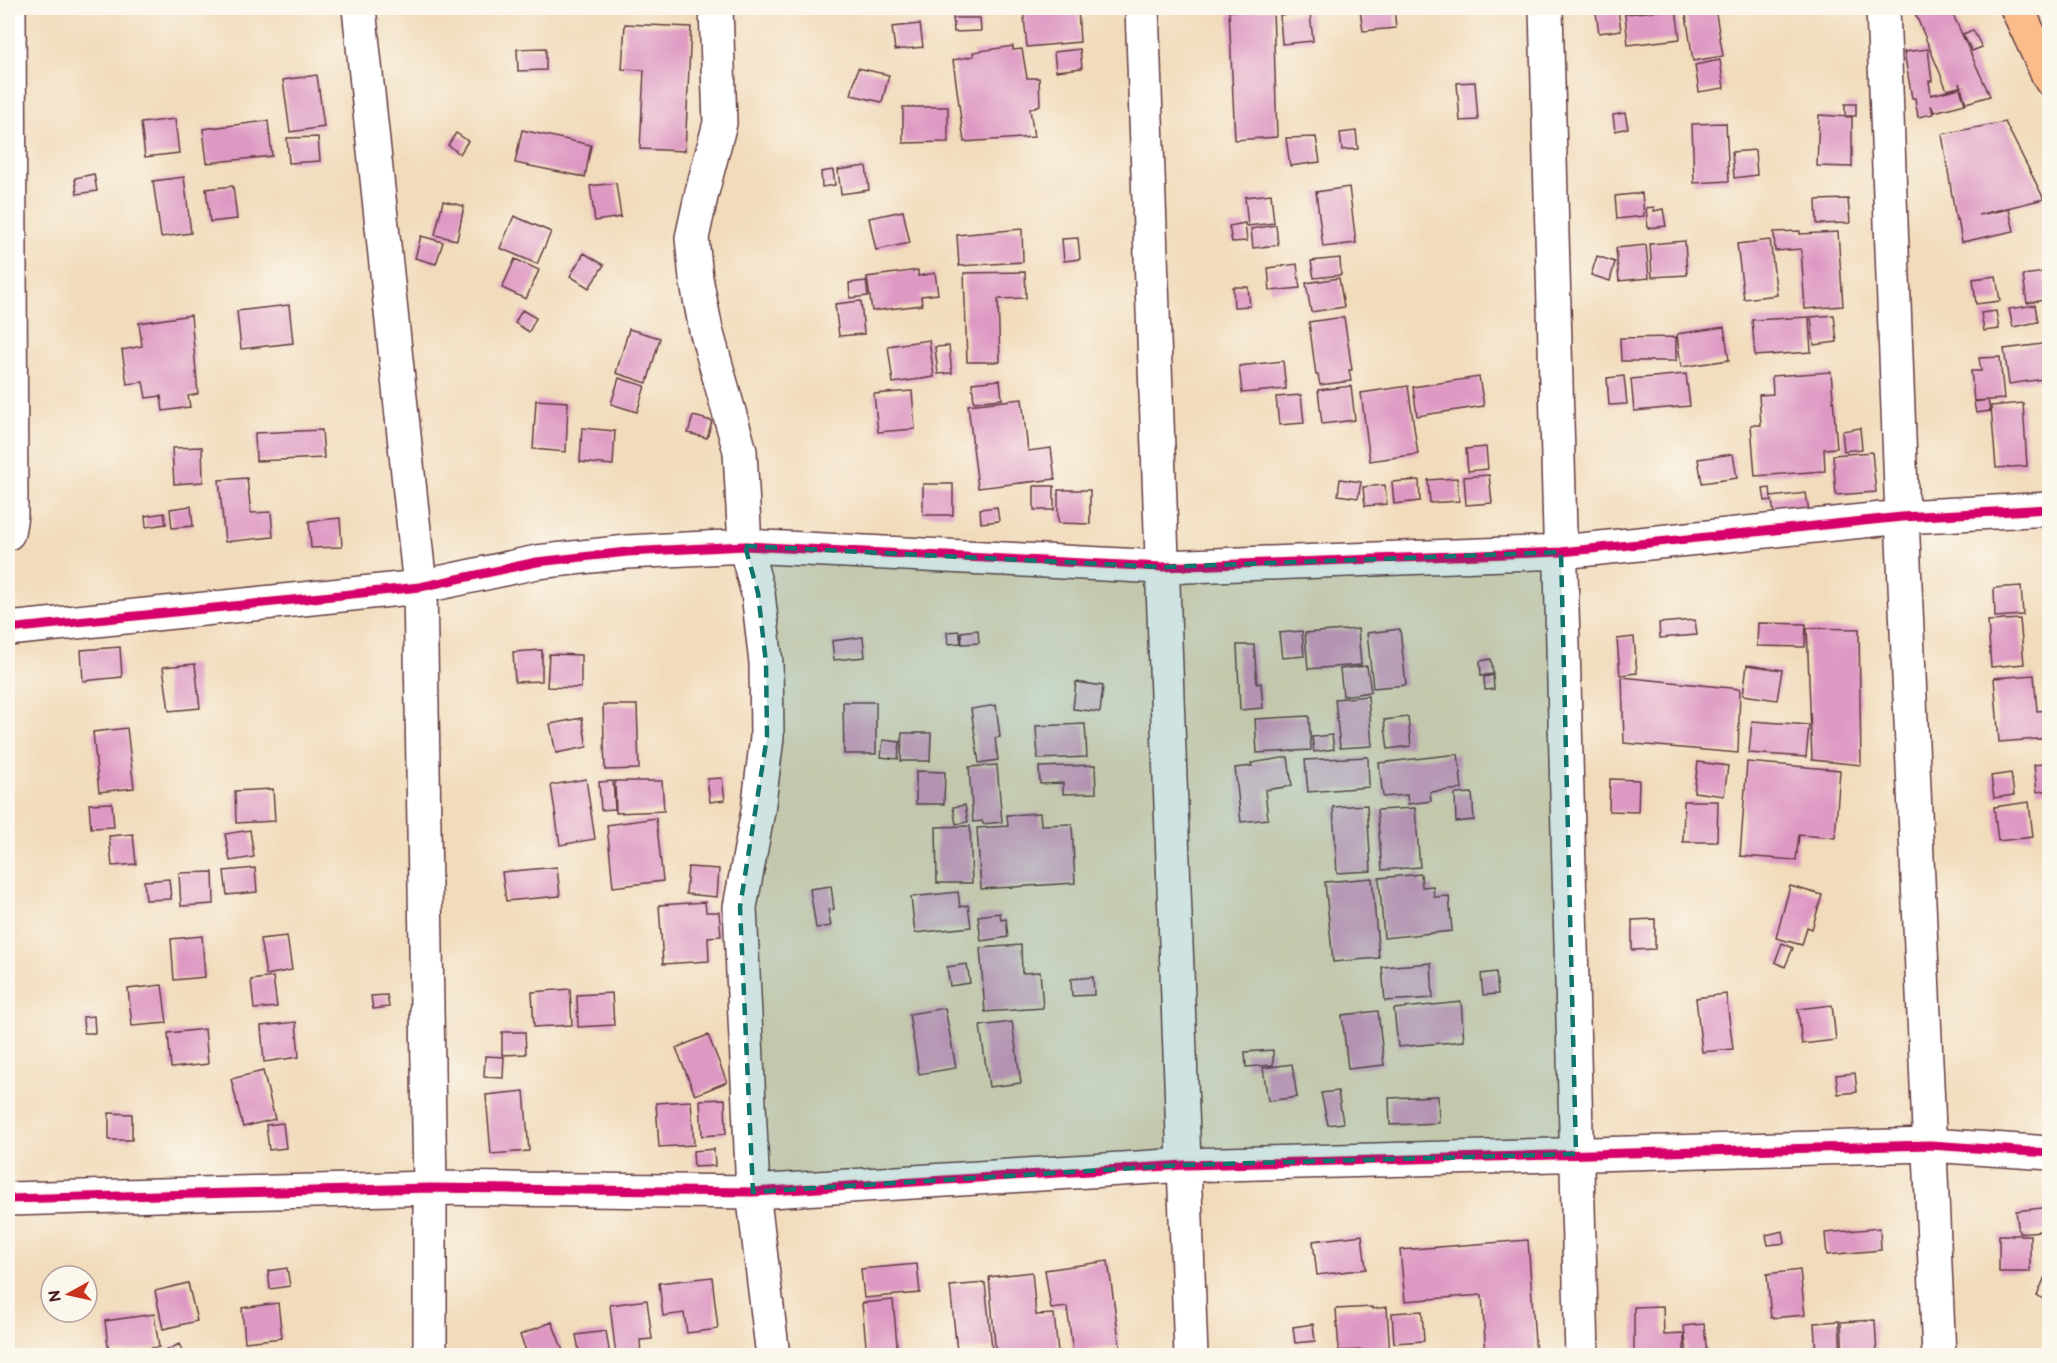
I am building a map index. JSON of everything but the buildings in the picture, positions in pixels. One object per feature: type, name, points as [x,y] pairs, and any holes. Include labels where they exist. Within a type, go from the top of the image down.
[{"type":"main road","points":[[2017,8],[2049,79]]},
{"type":"street","points":[[8,533],[11,515],[9,8]]},
{"type":"street","points":[[359,8],[420,587],[430,1188],[430,1356]]},
{"type":"street","points":[[716,8],[720,123],[692,238],[696,278],[706,330],[740,451],[745,546],[758,593],[766,663],[766,737],[758,811],[740,907],[753,1192],[773,1356]]},
{"type":"street","points":[[1142,8],[1191,1356]]},
{"type":"street","points":[[1546,8],[1582,1356]]},
{"type":"street","points":[[1883,8],[1902,517],[1939,1356]]},
{"type":"street","points":[[8,629],[420,587],[537,562],[627,552],[745,546],[1162,567],[1561,552],[1902,517],[2049,509]]},
{"type":"street","points":[[8,1199],[430,1188],[753,1192],[1185,1166],[1930,1145],[2049,1153]]},
{"type":"highlighted area","points":[[745,546],[1162,567],[1561,552],[1576,1154],[1185,1165],[753,1192],[740,907],[767,737],[766,663],[758,593]]},
{"type":"cycle path","points":[[8,629],[420,587],[537,562],[627,552],[745,546],[1162,567],[1561,552],[1902,517],[2050,509]]},
{"type":"cycle path","points":[[8,1199],[430,1188],[753,1192],[1185,1165],[1930,1145],[2050,1153]]}]
